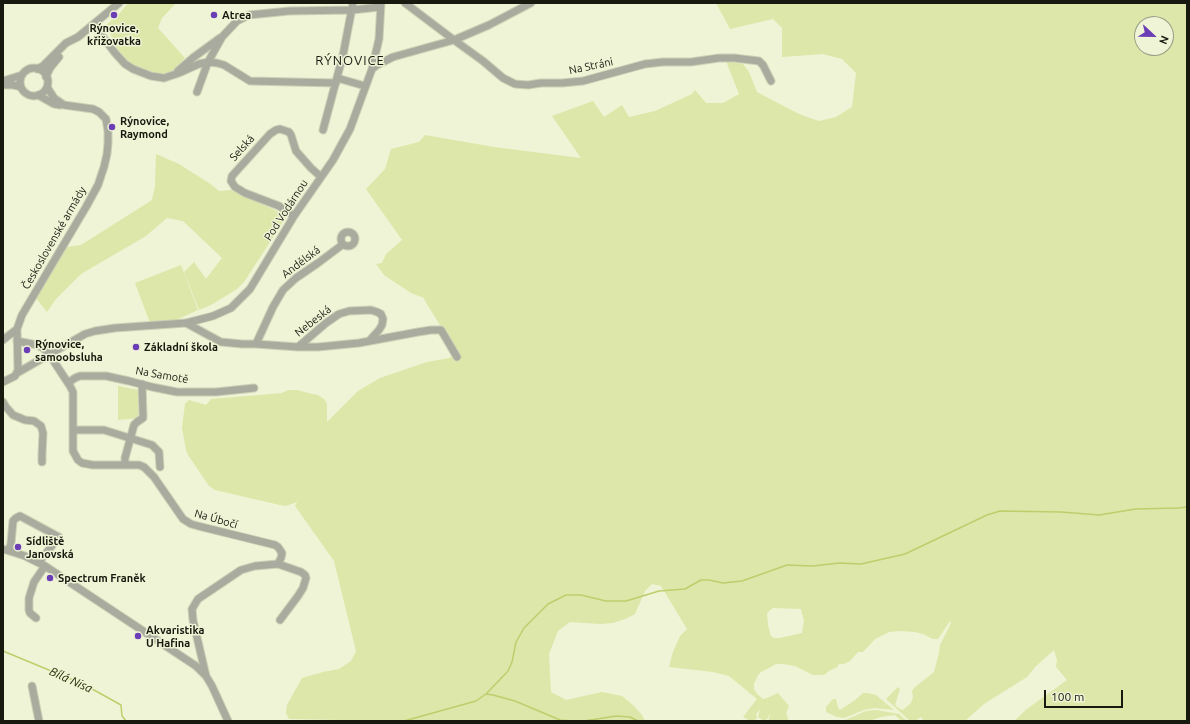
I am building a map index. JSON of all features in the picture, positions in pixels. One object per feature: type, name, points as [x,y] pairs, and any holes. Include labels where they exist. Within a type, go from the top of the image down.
[{"type":"street","points":[[46,77],[54,62],[78,37],[118,3]]},
{"type":"street","name":"Na Stráni","points":[[405,3],[483,61],[503,78],[515,84],[528,85],[583,81],[645,64],[663,62],[691,62],[719,58],[734,58],[759,62],[763,65],[771,81]]},
{"type":"street","points":[[372,69],[393,57],[454,40],[488,25],[531,3]]},
{"type":"street","points":[[172,76],[194,57],[222,37],[237,21],[249,15],[289,10],[380,5]]},
{"type":"street","name":"Pod Vodárnou","points":[[17,373],[85,334],[102,329],[186,323],[213,316],[230,308],[250,289],[294,216],[341,146],[350,129],[372,69],[378,39],[380,5]]},
{"type":"street","points":[[323,130],[343,55],[353,6]]},
{"type":"street","points":[[94,24],[125,64],[151,76],[164,78],[208,62],[224,65],[250,81],[336,81],[365,86]]},
{"type":"street","points":[[3,81],[25,70],[37,69],[43,66],[66,43],[78,37]]},
{"type":"street","points":[[197,92],[208,62],[222,37]]},
{"type":"street","points":[[37,69],[43,72],[46,77],[47,84],[43,92],[38,95]]},
{"type":"street","points":[[25,70],[20,81],[21,87],[25,93],[28,95],[38,95],[57,105],[64,105]]},
{"type":"street","points":[[3,85],[21,87]]},
{"type":"street","points":[[46,87],[54,98],[64,105]]},
{"type":"street","name":"Československé armády","points":[[17,373],[17,329],[22,315],[98,185],[107,154],[108,131],[106,119],[93,109],[64,105]]},
{"type":"street","name":"Selská","points":[[294,216],[279,206],[245,193],[234,187],[231,181],[232,176],[270,134],[280,129],[289,132],[296,151],[321,177]]},
{"type":"street","name":"Andělská","points":[[256,344],[273,307],[283,290],[296,278],[318,264],[342,245]]},
{"type":"street","name":"Nebeská","points":[[298,347],[326,322],[339,314],[349,311],[371,310],[381,314],[383,319],[382,325],[369,341]]},
{"type":"street","name":"Nebeská","points":[[186,323],[221,342],[298,347],[318,347],[369,341],[431,330],[441,330],[457,357]]},
{"type":"street","points":[[3,340],[17,329]]},
{"type":"street","points":[[17,340],[37,345],[49,354]]},
{"type":"street","name":"Na Úbočí","points":[[49,354],[73,392],[73,452],[82,463],[139,465],[147,469],[183,519],[191,524],[275,545],[282,553],[278,564]]},
{"type":"street","points":[[3,382],[15,376],[17,373]]},
{"type":"street","name":"Na Samotě","points":[[68,383],[80,376],[106,376],[177,392],[216,392],[254,388]]},
{"type":"street","points":[[125,465],[125,458],[135,424],[144,416],[142,384]]},
{"type":"street","points":[[3,402],[9,412],[13,415],[25,420],[34,421],[41,426],[43,433],[42,458]]},
{"type":"street","points":[[73,430],[104,430],[152,445],[159,452],[160,467]]},
{"type":"street","points":[[36,618],[30,613],[29,598],[42,564],[59,537],[16,518],[11,542],[6,550],[42,564],[196,666],[206,676],[212,686],[228,721]]},
{"type":"street","points":[[206,676],[193,620],[192,609],[198,599],[241,570],[255,566],[278,564],[301,572],[306,578],[303,588],[280,620]]},
{"type":"street","points":[[32,686],[39,721]]},
{"type":"green space","points":[[128,3],[176,3],[162,18],[158,28],[185,58],[174,71],[161,74],[143,69],[128,63],[118,50],[106,25],[120,13]]},
{"type":"green space","points":[[716,3],[1187,3],[1187,721],[1014,721],[1027,709],[1067,680],[1056,667],[1057,660],[1054,650],[1035,667],[1027,677],[984,704],[965,721],[922,721],[923,720],[921,717],[915,721],[910,721],[886,699],[898,687],[900,689],[895,705],[903,710],[911,703],[913,697],[912,691],[914,688],[934,672],[940,645],[951,623],[950,621],[938,639],[933,639],[915,632],[889,632],[875,639],[863,652],[858,652],[850,661],[844,664],[839,664],[837,667],[824,675],[813,675],[795,666],[776,664],[758,675],[754,684],[754,689],[763,699],[778,693],[789,706],[786,713],[788,718],[787,721],[768,721],[771,713],[764,721],[758,717],[760,709],[756,714],[757,718],[750,721],[743,717],[757,699],[729,676],[713,672],[669,667],[673,652],[680,636],[687,629],[661,586],[652,584],[645,591],[635,614],[613,623],[600,624],[570,622],[558,631],[549,654],[551,692],[566,700],[602,692],[622,696],[634,706],[645,721],[343,721],[289,719],[286,713],[287,705],[302,678],[339,669],[351,661],[356,651],[334,561],[295,506],[297,502],[286,506],[280,505],[215,490],[209,486],[186,450],[182,428],[185,404],[189,400],[206,405],[211,399],[282,393],[288,390],[297,390],[318,395],[324,399],[327,404],[327,422],[358,391],[380,378],[427,362],[450,358],[455,349],[424,298],[411,293],[384,275],[376,264],[382,263],[386,254],[402,240],[366,189],[385,169],[391,149],[419,142],[425,135],[494,147],[581,158],[552,116],[593,101],[604,117],[622,105],[629,117],[655,111],[692,94],[695,90],[706,103],[723,103],[739,94],[726,61],[743,64],[749,72],[757,92],[807,117],[819,121],[836,117],[852,107],[856,73],[842,59],[823,54],[782,57],[782,28],[773,19],[730,29]],"holes":[[[773,608],[801,609],[804,621],[802,633],[780,638],[774,638],[771,636],[767,614],[769,611]]]},
{"type":"green space","points":[[156,154],[179,164],[219,191],[232,190],[287,216],[244,282],[237,289],[211,305],[199,310],[184,272],[194,262],[206,279],[222,258],[183,221],[167,218],[146,236],[81,274],[56,299],[47,312],[36,298],[67,247],[81,245],[152,200],[155,186]]},
{"type":"green space","points":[[181,265],[198,310],[174,321],[150,323],[135,283]]},
{"type":"green space","points":[[118,386],[138,390],[138,418],[118,420]]},
{"type":"green space","points":[[863,693],[876,695],[894,710],[874,708],[864,710],[844,718],[837,717],[826,712],[826,707],[833,699],[836,699],[840,710]]},
{"type":"green space","points":[[876,710],[899,714],[907,721],[901,721],[895,715],[869,721],[843,721],[866,711]]},
{"type":"waterway","points":[[404,721],[476,701],[486,694],[508,671],[512,662],[516,642],[524,628],[548,604],[566,595],[581,595],[606,601],[626,601],[659,591],[685,589],[701,580],[723,583],[742,581],[787,565],[813,566],[839,563],[861,564],[905,554],[987,515],[1000,511],[1061,512],[1099,515],[1136,509],[1187,507]]},
{"type":"waterway","name":"Bílá Nisa","points":[[3,651],[85,685],[121,705],[122,716],[126,721]]},
{"type":"waterway","points":[[486,694],[515,701],[560,720],[572,721]]},
{"type":"waterway","points":[[584,721],[616,716],[630,717],[638,721]]},
{"type":"place","name":"Rýnovice, křižovatka","points":[[114,15]]},
{"type":"place","name":"Atrea","points":[[214,15]]},
{"type":"place","name":"Rýnovice, Raymond","points":[[112,127]]},
{"type":"place","name":"Základní škola","points":[[136,347]]},
{"type":"place","name":"Rýnovice, samoobsluha","points":[[27,350]]},
{"type":"place","name":"Sídliště Janovská","points":[[18,547]]},
{"type":"place","name":"Spectrum Franěk","points":[[50,578]]},
{"type":"place","name":"Akvaristika U Hafina","points":[[138,636]]},
{"type":"district","name":"RÝNOVICE","points":[[350,61]]}]
